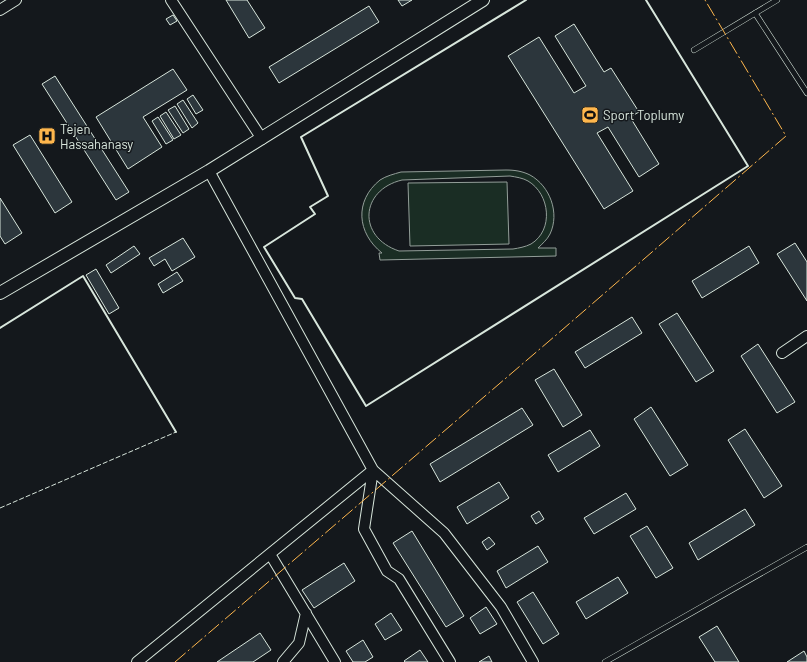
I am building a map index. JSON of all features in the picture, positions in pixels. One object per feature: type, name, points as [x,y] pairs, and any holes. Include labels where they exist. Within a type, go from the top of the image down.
[{"type":"street","points":[[0,10],[16,0]]},
{"type":"street","points":[[170,0],[262,139]]},
{"type":"street","points":[[0,293],[262,139],[483,0]]},
{"type":"street","points":[[209,170],[373,470],[444,533],[501,607],[533,662]]},
{"type":"street","points":[[782,353],[807,336]]},
{"type":"street","points":[[137,662],[373,470]]},
{"type":"street","points":[[373,470],[364,529],[387,571],[399,579],[450,662]]},
{"type":"street","points":[[270,554],[335,662]]},
{"type":"street","points":[[283,662],[299,643],[306,613]]},
{"type":"lane","points":[[694,50],[777,0]]},
{"type":"lane","points":[[755,13],[807,93]]},
{"type":"lane","points":[[605,662],[807,547]]},
{"type":"green space","points":[[509,170],[530,175],[543,186],[548,193],[554,217],[550,234],[538,248],[556,248],[556,256],[380,260],[379,253],[382,253],[367,236],[364,227],[362,217],[363,207],[366,197],[380,180],[387,176],[401,172]],"holes":[[[510,176],[528,181],[541,194],[545,203],[546,221],[543,230],[538,238],[526,246],[513,249],[399,251],[385,244],[376,235],[370,225],[369,214],[372,203],[378,193],[388,185],[402,180]]]},
{"type":"green space","points":[[507,182],[509,244],[410,246],[408,183]]},
{"type":"building","points":[[226,0],[247,0],[265,28],[249,38]]},
{"type":"building","points":[[398,0],[412,0],[402,6]]},
{"type":"building","points":[[369,6],[379,22],[279,83],[269,67]]},
{"type":"building","points":[[173,15],[177,21],[170,25],[166,19]]},
{"type":"building","name":"Sport Toplumy","points":[[574,24],[604,72],[611,68],[639,112],[630,117],[659,164],[639,177],[608,127],[597,133],[633,191],[604,209],[508,56],[539,37],[574,93],[586,86],[555,36]]},
{"type":"building","points":[[173,69],[187,90],[143,117],[162,147],[128,169],[96,117]]},
{"type":"building","points":[[55,76],[129,192],[116,200],[42,84]]},
{"type":"building","points":[[193,95],[203,110],[196,114],[187,99]]},
{"type":"building","points":[[183,100],[198,123],[192,128],[177,104]]},
{"type":"building","points":[[175,106],[189,129],[183,133],[168,110]]},
{"type":"building","points":[[166,112],[181,135],[174,139],[160,116]]},
{"type":"building","points":[[158,117],[173,140],[166,144],[152,121]]},
{"type":"building","points":[[30,135],[72,202],[55,213],[13,145]]},
{"type":"building","points":[[0,198],[22,233],[5,244],[0,236]]},
{"type":"building","points":[[183,238],[195,257],[172,271],[165,259],[154,266],[149,258]]},
{"type":"building","points":[[795,243],[807,262],[807,301],[777,254]]},
{"type":"building","points":[[134,246],[140,254],[111,273],[106,265]]},
{"type":"building","points":[[749,246],[759,263],[702,298],[692,281]]},
{"type":"building","points":[[96,269],[119,308],[109,314],[86,275]]},
{"type":"building","points":[[177,272],[183,281],[163,293],[158,284]]},
{"type":"building","points":[[677,313],[714,371],[696,382],[659,324]]},
{"type":"building","points":[[632,317],[642,333],[585,368],[575,352]]},
{"type":"building","points":[[758,344],[795,402],[777,413],[741,356]]},
{"type":"building","points":[[554,369],[582,415],[563,427],[535,380]]},
{"type":"building","points":[[651,407],[688,465],[670,476],[634,419]]},
{"type":"building","points":[[522,408],[533,425],[440,482],[430,464]]},
{"type":"building","points":[[745,429],[782,486],[764,498],[728,440]]},
{"type":"building","points":[[590,430],[600,446],[558,472],[548,455]]},
{"type":"building","points":[[499,482],[509,498],[467,524],[457,507]]},
{"type":"building","points":[[626,493],[636,509],[594,534],[584,518]]},
{"type":"building","points":[[745,509],[755,525],[698,560],[689,543]]},
{"type":"building","points":[[539,511],[544,519],[536,524],[531,516]]},
{"type":"building","points":[[647,526],[673,568],[656,578],[630,536]]},
{"type":"building","points":[[412,531],[464,616],[446,627],[393,543]]},
{"type":"building","points":[[489,537],[495,544],[487,550],[482,542]]},
{"type":"building","points":[[538,546],[548,562],[506,588],[497,571]]},
{"type":"building","points":[[344,563],[355,581],[314,608],[302,590]]},
{"type":"building","points":[[618,577],[628,593],[586,619],[576,602]]},
{"type":"building","points":[[533,592],[559,634],[543,644],[517,602]]},
{"type":"building","points":[[486,607],[497,624],[480,634],[470,618]]},
{"type":"building","points":[[391,613],[402,630],[385,640],[375,624]]},
{"type":"building","points":[[717,626],[739,662],[715,662],[699,637]]},
{"type":"building","points":[[260,633],[271,650],[253,662],[217,662]]},
{"type":"building","points":[[363,640],[373,657],[365,662],[353,662],[346,651]]},
{"type":"building","points":[[420,650],[428,662],[404,661]]},
{"type":"building","points":[[804,651],[807,657],[807,662],[787,662]]},
{"type":"building","points":[[489,656],[492,662],[479,662]]},
{"type":"fence","points":[[0,508],[176,432]]},
{"type":"wall","points":[[526,0],[301,137],[328,196],[310,207],[315,214],[264,247],[295,298],[302,299],[366,406],[748,166],[646,0]]},
{"type":"wall","points":[[0,328],[83,276],[176,432]]},
{"type":"power","points":[[175,662],[786,136],[705,0]]},
{"type":"place","name":"Sport Toplumy","points":[[590,115]]},
{"type":"place","name":"Tejen Hassahanasy","points":[[47,136]]}]
